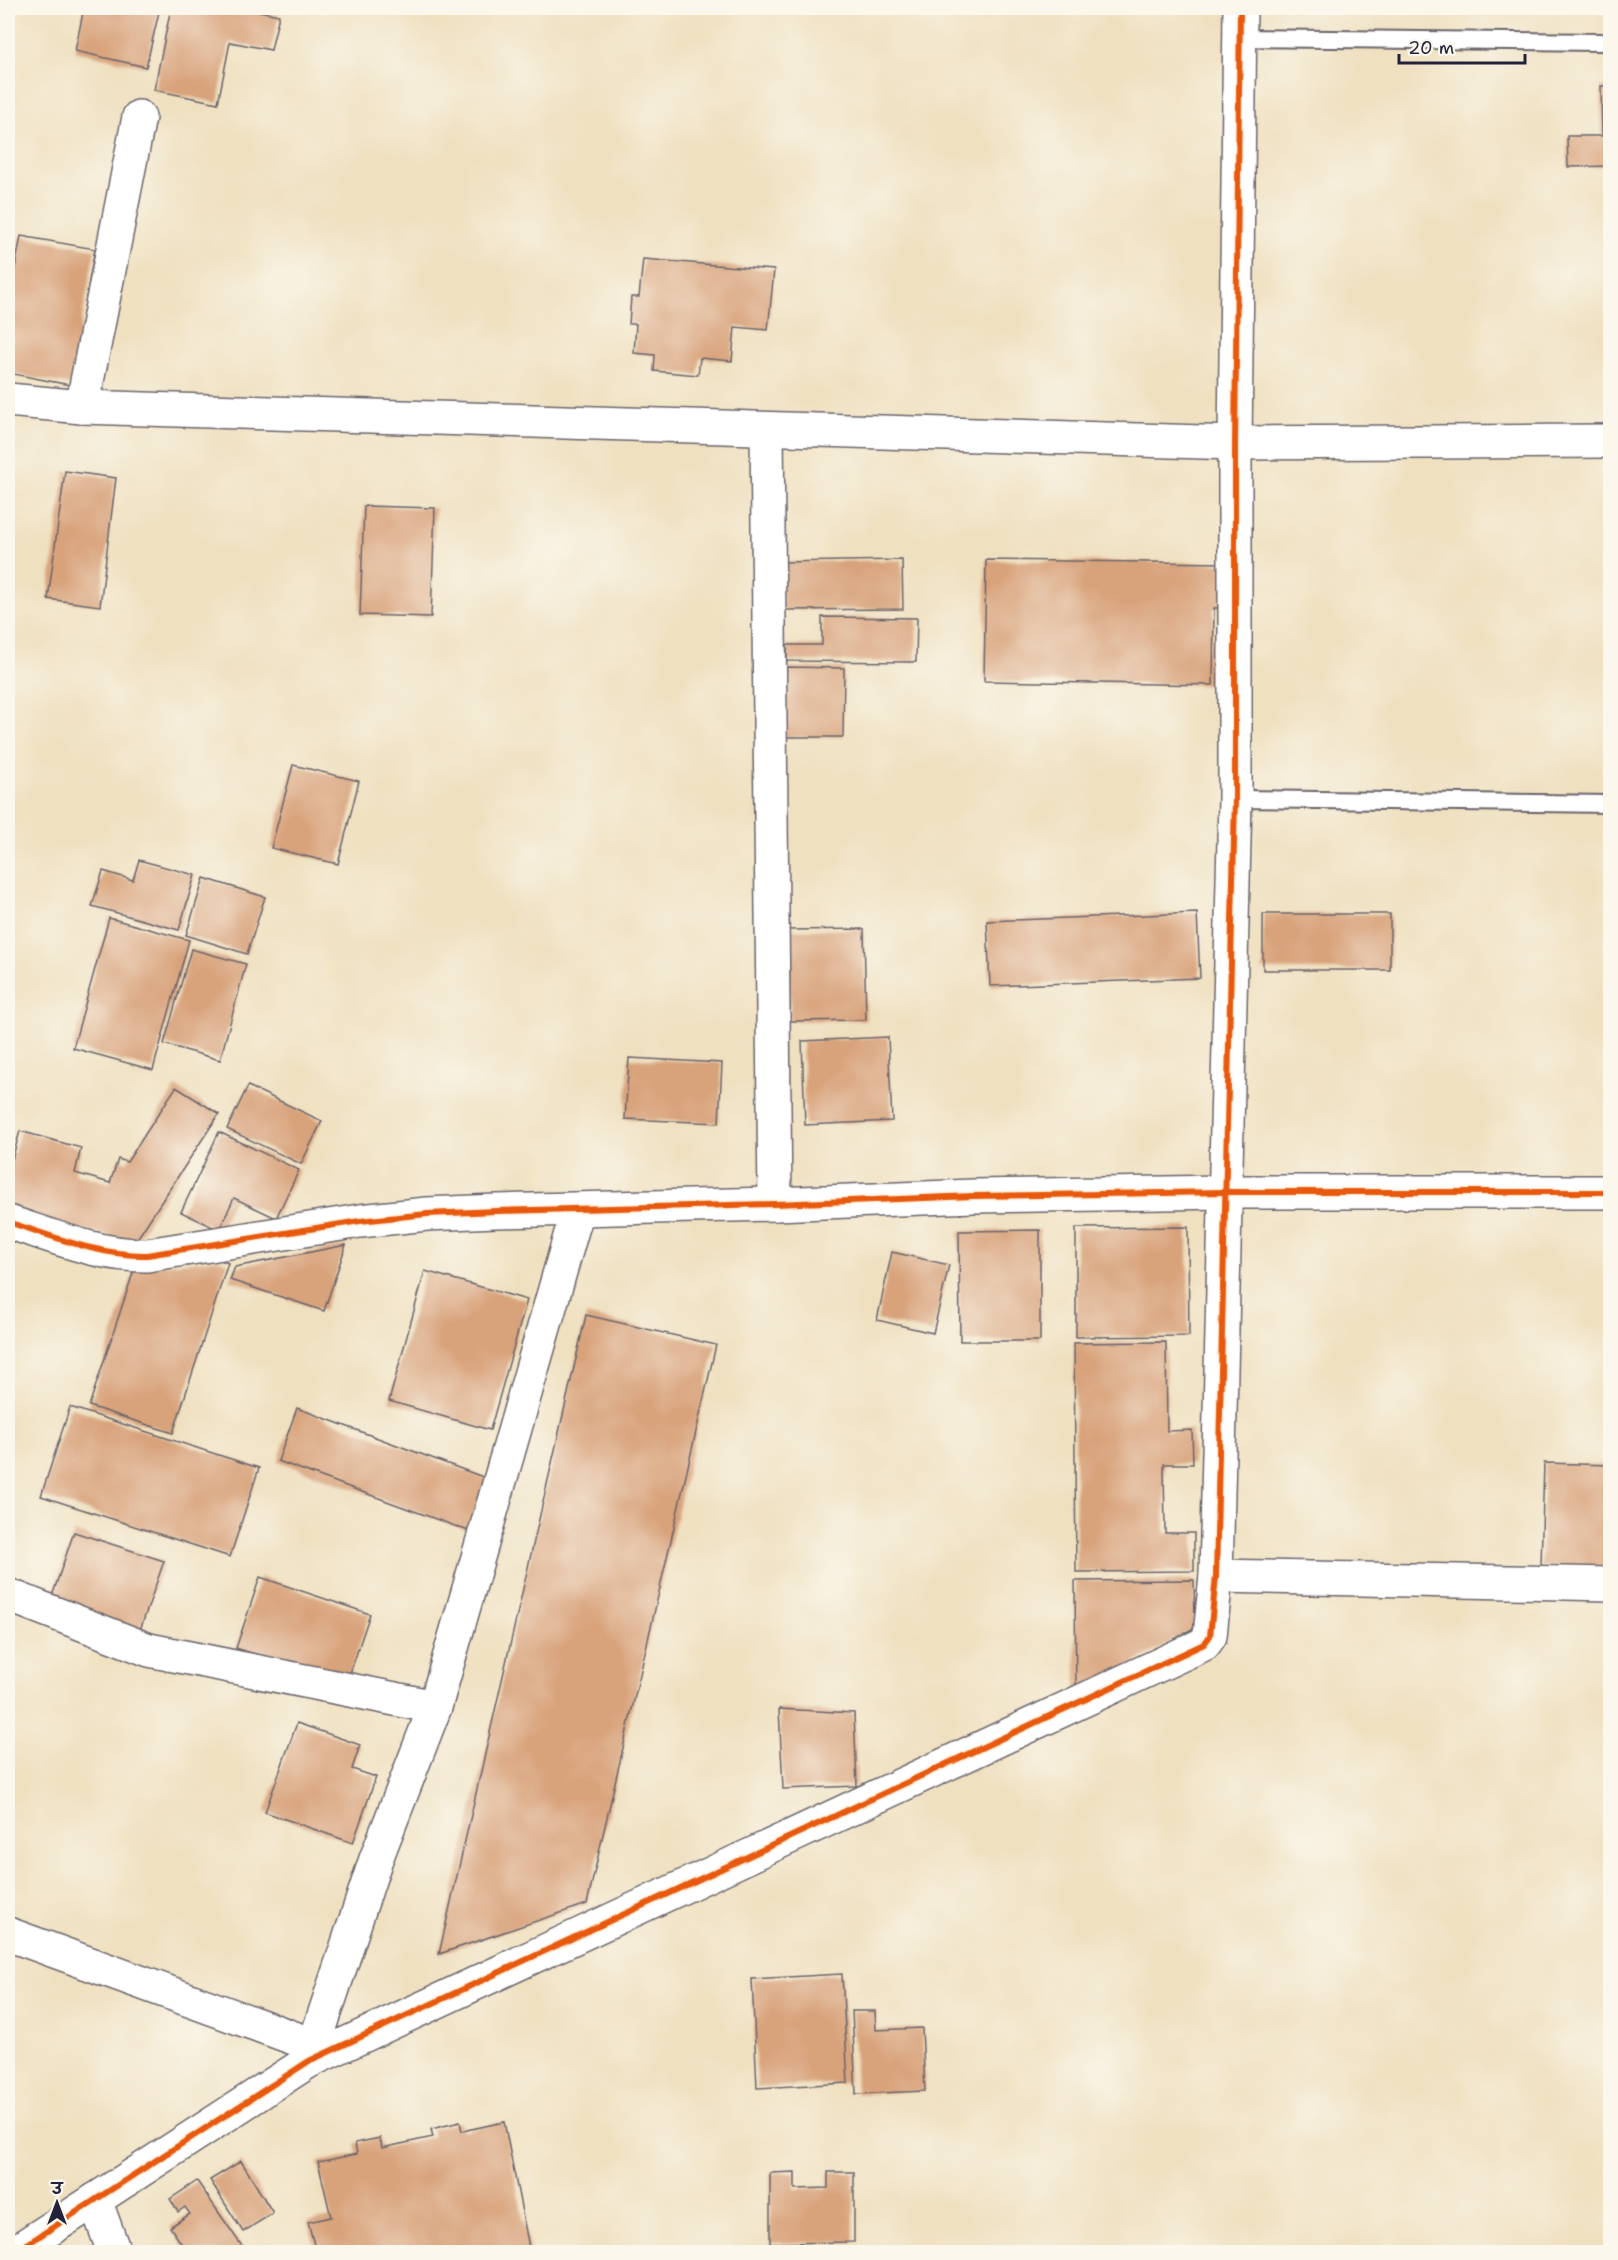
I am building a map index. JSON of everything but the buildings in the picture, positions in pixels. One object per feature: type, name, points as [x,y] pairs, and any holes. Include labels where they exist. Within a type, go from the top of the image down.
[{"type":"street","points":[[15,2253],[311,2053],[1204,1644],[1210,1636],[1216,1576],[1235,799],[1235,443],[1240,23]]},
{"type":"street","points":[[82,407],[139,117]]},
{"type":"street","points":[[8,400],[82,407],[1235,443],[1611,441]]},
{"type":"street","points":[[767,429],[774,1204]]},
{"type":"street","points":[[8,1222],[106,1252],[147,1255],[360,1221],[416,1215],[973,1196],[1225,1192],[1611,1192]]},
{"type":"street","points":[[311,2053],[376,1859],[435,1707],[578,1209]]},
{"type":"street","points":[[1216,1576],[1611,1584]]},
{"type":"street","points":[[8,1595],[149,1650],[435,1707]]},
{"type":"street","points":[[8,1934],[311,2053]]},
{"type":"street","points":[[95,2200],[114,2253]]},
{"type":"lane","points":[[1240,23],[1601,42]]},
{"type":"lane","points":[[1235,799],[1611,804]]},
{"type":"cycle path","points":[[15,2252],[309,2061],[1204,1644],[1210,1636],[1216,1576],[1235,799],[1235,443],[1240,8]]},
{"type":"cycle path","points":[[8,1222],[94,1249],[147,1255],[360,1221],[427,1214],[496,1211],[973,1196],[1225,1192],[1610,1192]]}]
